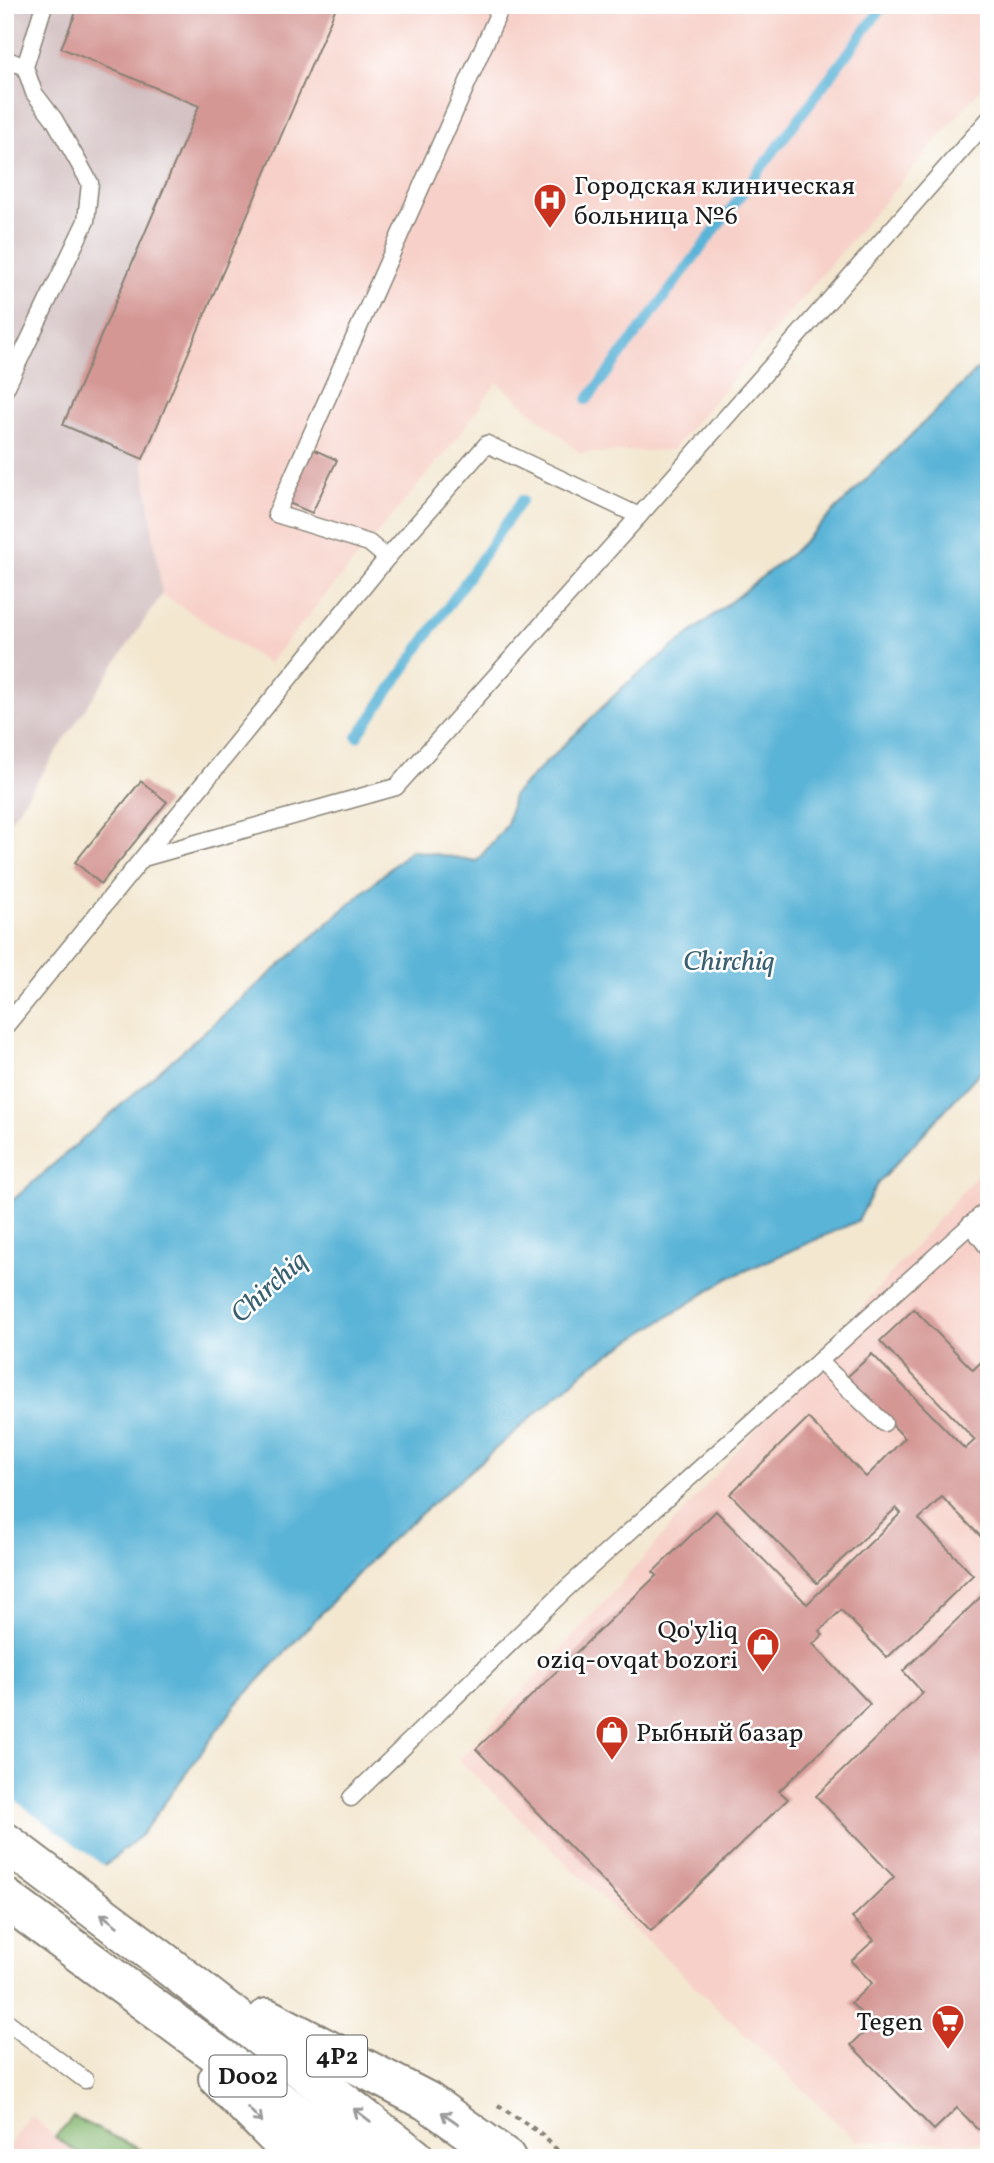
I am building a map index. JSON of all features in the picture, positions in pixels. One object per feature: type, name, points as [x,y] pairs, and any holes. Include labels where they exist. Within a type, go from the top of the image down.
[{"type":"highway","name":"D002","points":[[5,1842],[415,2158]]},
{"type":"highway","name":"D002","points":[[5,1898],[356,2158]]},
{"type":"highway","name":"4P2","points":[[164,1962],[313,2044],[427,2101],[506,2158]]},
{"type":"highway","points":[[137,1997],[298,2158]]},
{"type":"lane","points":[[5,390],[86,221],[90,183],[54,119],[34,93],[25,67],[44,5]]},
{"type":"lane","points":[[387,558],[369,543],[276,514],[502,5]]},
{"type":"lane","points":[[5,59],[25,67]]},
{"type":"lane","points":[[143,858],[396,786],[639,516],[989,119]]},
{"type":"lane","points":[[5,1027],[387,558],[487,444],[639,516]]},
{"type":"lane","points":[[351,1798],[567,1588],[989,1208]]},
{"type":"lane","points":[[970,1224],[989,1249]]},
{"type":"lane","points":[[819,1361],[884,1423]]},
{"type":"lane","points":[[5,2020],[85,2080]]},
{"type":"shaded area","points":[[5,5],[337,5],[143,459],[162,594],[5,829]]},
{"type":"shaded area","name":"Городская клиническая больница №6","points":[[337,5],[989,5],[989,79],[672,450],[580,453],[497,382],[455,441],[268,664],[162,594],[143,459]]},
{"type":"shaded area","name":"Qo'yliq oziq-ovqat bozori","points":[[989,1161],[989,2143],[856,2141],[459,1760],[617,1588]]},
{"type":"shaded area","points":[[31,2115],[55,2137],[86,2158],[5,2158],[5,2151]]},
{"type":"green space","points":[[73,2117],[158,2158],[86,2158],[55,2137]]},
{"type":"water","name":"Chirchiq","points":[[989,358],[989,1062],[877,1184],[858,1221],[729,1278],[589,1367],[384,1546],[236,1705],[141,1835],[5,1951],[5,1207],[411,850],[477,861],[507,825],[513,795],[624,686],[792,553]]},
{"type":"pier","points":[[5,1793],[107,1868],[12,1949],[5,1944]]},
{"type":"building","points":[[79,5],[337,5],[143,459],[63,425],[199,106],[61,48]]},
{"type":"building","points":[[308,447],[337,460],[312,513],[284,501]]},
{"type":"building","points":[[141,781],[167,802],[101,884],[75,862]]},
{"type":"building","points":[[914,1309],[973,1370],[989,1354],[989,1545],[942,1497],[919,1519],[973,1575],[887,1658],[841,1610],[820,1631],[823,1635],[813,1644],[870,1704],[779,1791],[788,1799],[651,1931],[476,1749],[657,1575],[653,1572],[716,1511],[807,1604],[901,1513],[896,1508],[817,1583],[730,1494],[808,1418],[866,1477],[905,1438],[846,1378],[872,1354],[965,1449],[975,1440],[880,1341]]},
{"type":"building","points":[[989,1589],[989,2119],[978,2129],[957,2108],[934,2130],[851,2045],[872,2025],[851,2003],[872,1983],[851,1961],[874,1940],[852,1918],[894,1877],[816,1796],[923,1693],[903,1671]]},
{"type":"waterway","points":[[587,400],[884,5]]},
{"type":"waterway","points":[[357,737],[522,500]]},
{"type":"place","name":"Городская клиническая больница №6","points":[[550,230]]},
{"type":"place","name":"Qo'yliq oziq-ovqat bozori","points":[[763,1674]]},
{"type":"place","name":"Рыбный базар","points":[[612,1762]]},
{"type":"place","name":"Tegen","points":[[948,2051]]}]
